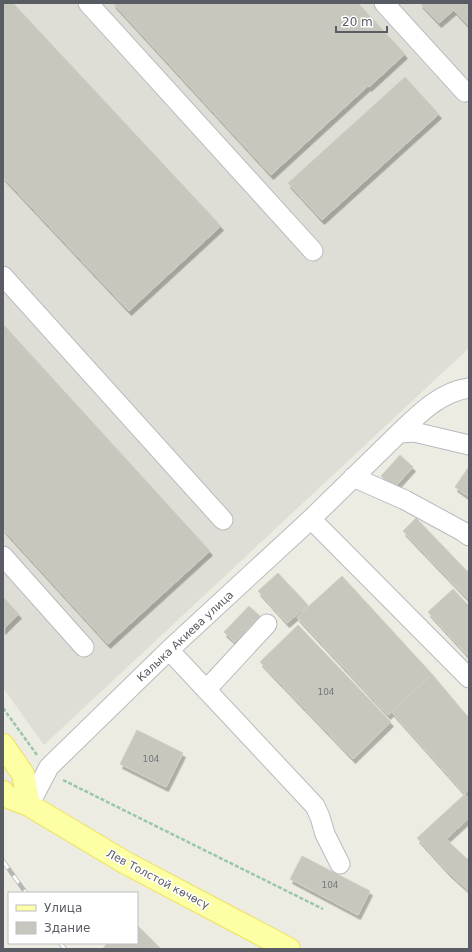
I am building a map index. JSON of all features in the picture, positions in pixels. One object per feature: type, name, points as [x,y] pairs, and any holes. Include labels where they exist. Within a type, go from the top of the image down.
[{"type":"main road","points":[[3,745],[24,774],[29,805]]},
{"type":"main road","name":"Лев Толстой көчөсү","points":[[3,792],[6,796],[29,805],[126,863],[289,949]]},
{"type":"lane","points":[[88,3],[313,251]]},
{"type":"lane","points":[[384,3],[465,92]]},
{"type":"lane","points":[[3,276],[222,520]]},
{"type":"lane","name":"Калыка Акиева улица","points":[[29,805],[49,767],[169,650],[311,519],[424,409],[444,396],[469,388]]},
{"type":"lane","points":[[399,433],[414,432],[469,445]]},
{"type":"lane","points":[[353,478],[405,500],[469,536]]},
{"type":"lane","points":[[311,519],[469,678]]},
{"type":"lane","points":[[3,556],[84,647]]},
{"type":"lane","points":[[206,690],[267,624]]},
{"type":"lane","points":[[169,650],[315,806],[325,834],[340,864]]},
{"type":"path","points":[[3,708],[39,758]]},
{"type":"path","points":[[61,778],[323,909]]},
{"type":"shaded area","points":[[3,3],[469,3],[469,348],[44,745],[3,688]]},
{"type":"building","points":[[3,3],[13,3],[221,226],[129,311],[3,177]]},
{"type":"building","points":[[113,3],[358,3],[405,54],[271,175]]},
{"type":"building","points":[[420,3],[469,3],[469,26],[454,10],[439,23]]},
{"type":"building","points":[[405,77],[439,114],[322,220],[288,183]]},
{"type":"building","points":[[3,324],[210,551],[108,644],[3,529]]},
{"type":"building","points":[[400,455],[413,467],[394,488],[381,476]]},
{"type":"building","points":[[468,468],[469,469],[469,497],[455,487]]},
{"type":"building","points":[[416,518],[469,573],[469,600],[403,531]]},
{"type":"building","points":[[278,573],[308,605],[287,623],[258,591]]},
{"type":"building","points":[[342,576],[432,674],[388,715],[297,617]]},
{"type":"building","points":[[453,589],[469,606],[469,657],[428,612]]},
{"type":"building","points":[[3,597],[19,614],[3,630]]},
{"type":"building","points":[[249,606],[260,616],[235,642],[224,632]]},
{"type":"building","points":[[298,625],[391,722],[353,759],[260,662]]},
{"type":"building","points":[[432,674],[469,718],[469,790],[465,794],[392,712]]},
{"type":"building","points":[[137,730],[183,753],[166,787],[120,764]]},
{"type":"building","points":[[465,794],[469,798],[469,806],[467,808],[469,810],[469,818],[446,839],[467,859],[469,856],[469,891],[449,873],[417,838]]},
{"type":"building","points":[[302,856],[370,891],[358,915],[290,879]]},
{"type":"building","points":[[138,926],[161,949],[104,949],[103,948],[107,944],[138,944]]},
{"type":"railway","points":[[3,861],[25,892]]},
{"type":"railway","points":[[61,944],[65,949]]}]
